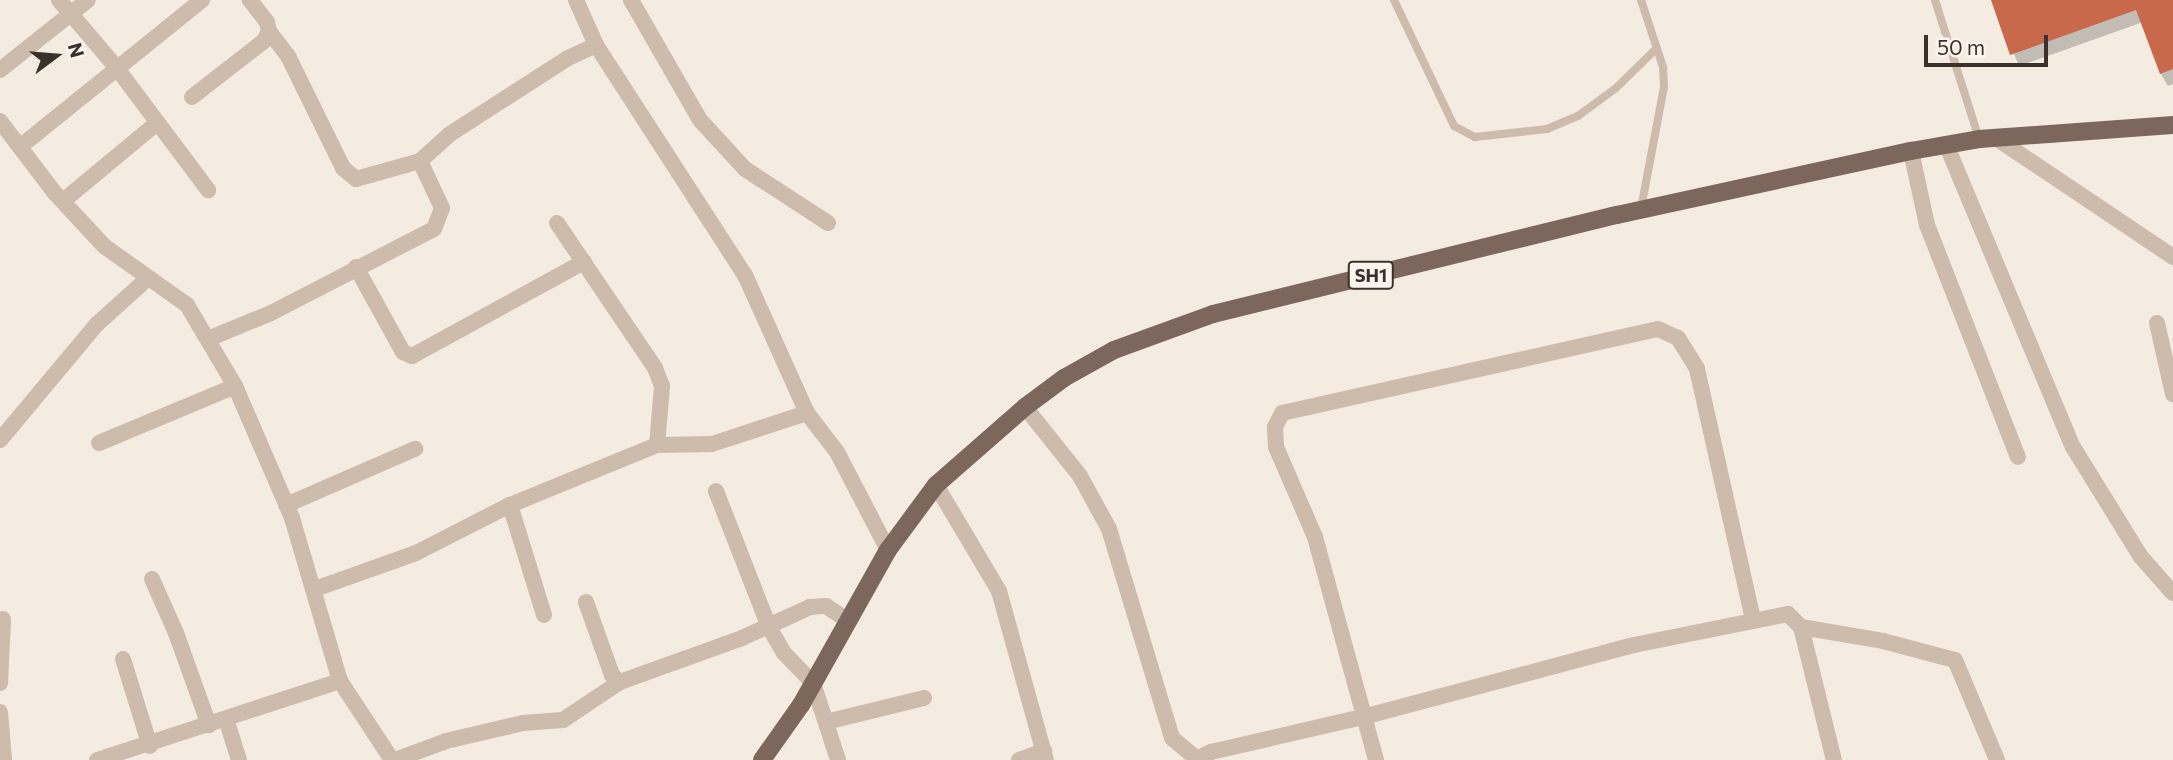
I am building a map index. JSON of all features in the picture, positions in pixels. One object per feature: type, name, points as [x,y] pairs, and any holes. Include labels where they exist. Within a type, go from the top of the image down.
[{"type":"main road","name":"SH1","points":[[762,760],[813,683],[888,550],[936,485],[1024,407],[1064,378],[1114,351],[1213,314],[1641,209],[1911,151],[1979,139],[1999,140],[2114,126],[2173,125]]},
{"type":"street","points":[[59,0],[116,67],[208,190]]},
{"type":"street","points":[[0,70],[88,0]]},
{"type":"street","points":[[21,146],[202,0]]},
{"type":"street","points":[[250,0],[288,56],[343,169],[356,179],[420,161],[450,134],[568,58],[596,46]]},
{"type":"street","points":[[576,0],[596,46],[745,275],[807,413],[837,452],[888,550]]},
{"type":"street","points":[[631,0],[699,120],[745,169],[828,223]]},
{"type":"street","points":[[192,97],[248,55],[269,31]]},
{"type":"street","points":[[0,121],[63,201],[104,246],[187,305],[208,339],[235,386],[286,505],[315,589],[340,681],[393,760],[498,729],[563,720],[620,682],[769,627],[810,607],[826,606],[847,620]]},
{"type":"street","points":[[63,201],[157,123]]},
{"type":"street","points":[[1999,140],[2173,257]]},
{"type":"street","points":[[1946,144],[2073,447],[2141,557],[2173,593]]},
{"type":"street","points":[[1911,151],[1927,225],[2018,457]]},
{"type":"street","points":[[208,339],[271,313],[434,229],[442,208],[420,161]]},
{"type":"street","points":[[557,223],[655,368],[662,386],[657,445]]},
{"type":"street","points":[[356,267],[403,352],[412,356],[584,262]]},
{"type":"street","points":[[0,440],[96,325],[148,278]]},
{"type":"street","points":[[2157,323],[2173,394]]},
{"type":"street","points":[[1376,760],[1315,537],[1276,447],[1275,427],[1282,413],[1658,329],[1678,338],[1697,369],[1753,621]]},
{"type":"street","points":[[99,443],[235,386]]},
{"type":"street","points":[[1024,407],[1080,476],[1109,529],[1172,737],[1195,758],[1363,717],[1634,645],[1788,614],[1801,627],[1834,760]]},
{"type":"street","points":[[315,589],[416,553],[510,505],[657,445],[712,444],[807,413]]},
{"type":"street","points":[[286,505],[415,449]]},
{"type":"street","points":[[936,485],[999,591],[1045,755],[1019,760]]},
{"type":"street","points":[[716,491],[769,627],[784,653],[813,683],[838,760]]},
{"type":"street","points":[[510,505],[544,615]]},
{"type":"street","points":[[152,579],[209,725]]},
{"type":"street","points":[[586,602],[612,675],[620,682]]},
{"type":"street","points":[[0,683],[4,619]]},
{"type":"street","points":[[1801,627],[1883,641],[1955,660],[1997,760]]},
{"type":"street","points":[[123,659],[141,752]]},
{"type":"street","points":[[97,760],[141,752],[209,725],[340,681]]},
{"type":"street","points":[[826,722],[925,698]]},
{"type":"street","points":[[0,712],[4,760]]},
{"type":"street","points":[[226,719],[239,760]]},
{"type":"lane","points":[[1394,0],[1454,126],[1475,137],[1547,129],[1578,116],[1616,88],[1657,48]]},
{"type":"lane","points":[[1641,0],[1657,48],[1664,87],[1641,209]]},
{"type":"lane","points":[[1935,0],[1979,139]]},
{"type":"building","points":[[1991,0],[2173,0],[2173,69],[2160,74],[2136,10],[2010,55]]}]
